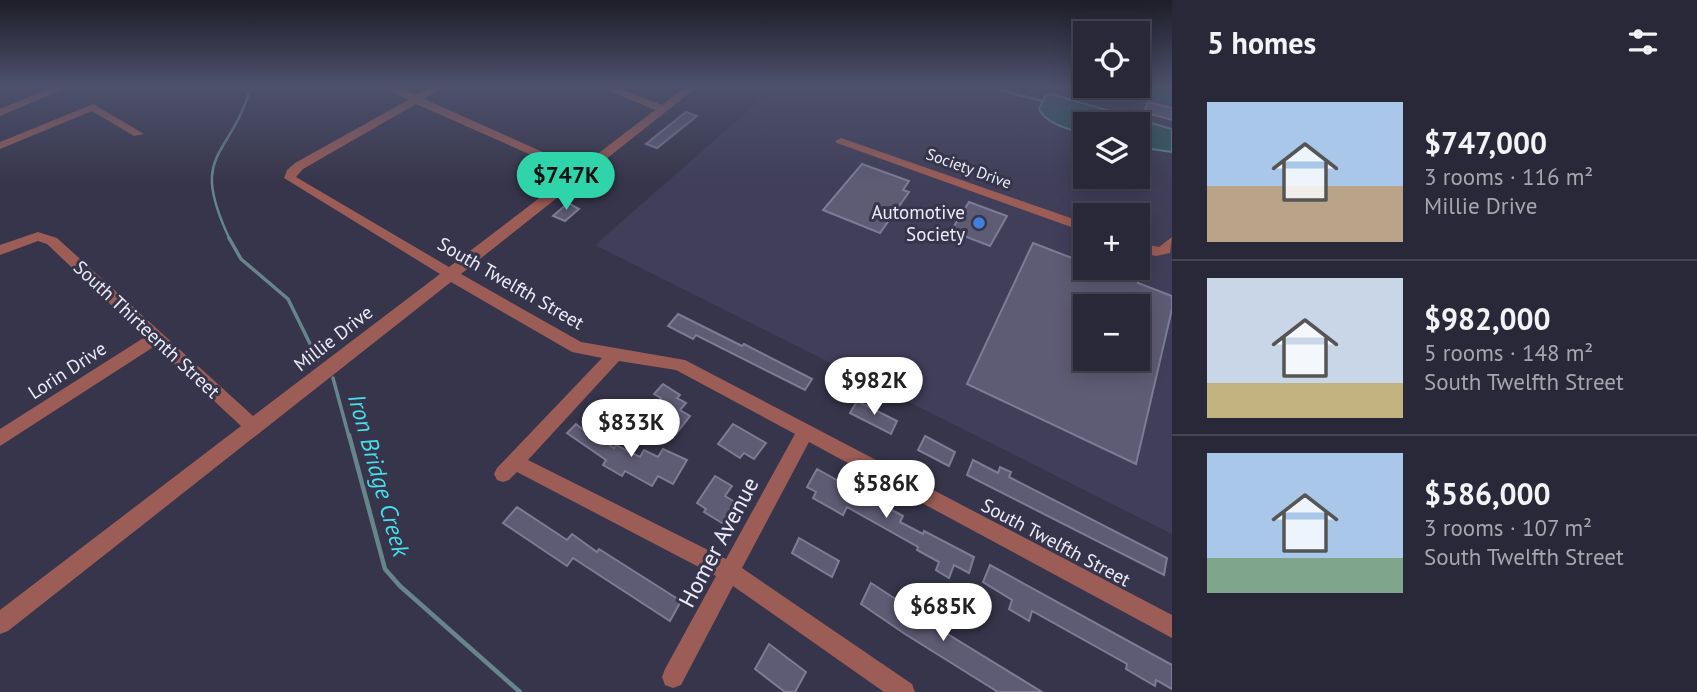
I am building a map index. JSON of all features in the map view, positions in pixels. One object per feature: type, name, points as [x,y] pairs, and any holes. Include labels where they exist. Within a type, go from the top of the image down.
[{"type":"street","points":[[0,146],[64,119]]},
{"type":"street","points":[[113,119],[138,134]]},
{"type":"street","name":"South Twelfth Street","points":[[382,119],[299,166],[290,175],[293,182],[578,348],[679,364],[1172,627]]},
{"type":"street","points":[[460,119],[581,173]]},
{"type":"street","name":"Millie Drive","points":[[0,623],[650,119]]},
{"type":"street","name":"Society Drive","points":[[841,141],[1073,225]]},
{"type":"street","name":"South Thirteenth Street","points":[[0,250],[38,236],[52,241],[252,426]]},
{"type":"street","points":[[1150,250],[1159,252],[1168,249],[1172,242]]},
{"type":"street","name":"Lorin Drive","points":[[0,438],[157,337]]},
{"type":"street","points":[[615,355],[509,468],[730,572],[904,692]]},
{"type":"street","name":"Homer Avenue","points":[[673,677],[806,430]]},
{"type":"shaded area","points":[[738,119],[1073,119],[1073,189],[1150,189],[1150,119],[1172,119],[1172,534],[595,245]]},
{"type":"shaded area","points":[[1048,119],[1073,119],[1073,130],[1059,125]]},
{"type":"shaded area","points":[[1150,123],[1172,129],[1172,152],[1150,149]]},
{"type":"building","points":[[677,119],[693,119],[657,148],[646,144]]},
{"type":"building","points":[[862,164],[909,181],[903,190],[909,192],[880,233],[823,210]]},
{"type":"building","name":"Automotive Society","points":[[969,202],[1007,216],[990,246],[951,231]]},
{"type":"building","points":[[568,203],[579,209],[565,221],[553,216]]},
{"type":"building","points":[[1033,243],[1073,258],[1073,280],[1139,280],[1138,283],[1172,296],[1172,309],[1136,464],[967,384]]},
{"type":"building","points":[[678,314],[812,379],[805,390],[696,335],[693,339],[668,326]]},
{"type":"building","points":[[663,384],[680,395],[677,398],[686,403],[680,410],[690,416],[676,434],[661,424],[667,418],[661,414],[666,408],[657,403],[661,398],[654,394]]},
{"type":"building","points":[[857,401],[897,421],[891,434],[850,413]]},
{"type":"building","points":[[576,424],[585,431],[590,426],[600,433],[597,436],[614,448],[616,445],[640,457],[644,450],[658,457],[663,449],[687,460],[673,484],[658,476],[652,486],[625,471],[622,476],[603,465],[606,460],[567,433]]},
{"type":"building","points":[[733,424],[766,443],[754,459],[744,453],[740,458],[718,444]]},
{"type":"building","points":[[925,436],[955,452],[949,466],[918,450]]},
{"type":"building","points":[[973,460],[998,473],[1000,467],[1011,472],[1009,477],[1167,558],[1164,575],[967,475]]},
{"type":"building","points":[[817,469],[844,484],[849,474],[866,483],[861,493],[903,516],[900,522],[923,534],[924,531],[974,557],[969,573],[954,565],[949,578],[936,570],[939,562],[917,550],[918,547],[847,507],[843,515],[813,498],[816,492],[807,487]]},
{"type":"building","points":[[715,476],[732,486],[725,496],[735,502],[722,523],[704,512],[706,509],[697,503]]},
{"type":"building","points":[[517,507],[567,540],[572,534],[597,552],[599,549],[681,601],[670,621],[573,558],[567,566],[503,523]]},
{"type":"building","points":[[799,538],[839,561],[832,577],[792,553]]},
{"type":"building","points":[[990,565],[1172,665],[1172,689],[1156,680],[1155,686],[1126,669],[1127,664],[1032,611],[1029,621],[1009,609],[1012,600],[983,582]]},
{"type":"building","points":[[871,583],[911,609],[910,611],[1042,692],[998,692],[905,634],[861,604]]},
{"type":"building","points":[[769,644],[806,672],[795,692],[785,692],[755,669]]},
{"type":"waterway","name":"Iron Bridge Creek","points":[[230,239],[212,189],[212,172],[216,158],[237,119]]},
{"type":"waterway","name":"Iron Bridge Creek","points":[[230,239],[241,259],[288,299],[318,360]]},
{"type":"waterway","name":"Iron Bridge Creek","points":[[333,378],[349,437]]},
{"type":"waterway","name":"Iron Bridge Creek","points":[[349,435],[385,569],[400,586],[520,692]]},
{"type":"place","name":"Automotive Society","points":[[979,223]]}]
